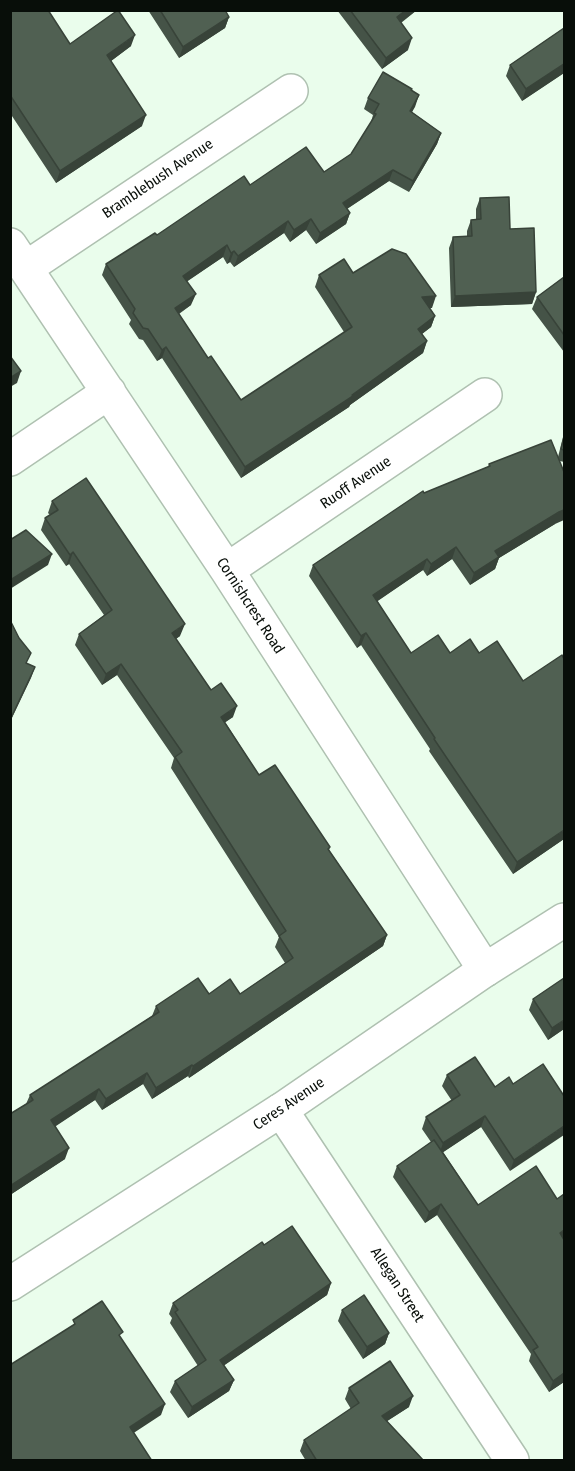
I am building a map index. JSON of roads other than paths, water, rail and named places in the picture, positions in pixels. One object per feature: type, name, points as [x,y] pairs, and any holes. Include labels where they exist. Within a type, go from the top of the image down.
[{"type":"street","name":"Bramblebush Avenue","points":[[18,256],[291,91]]},
{"type":"street","name":"Cornishcrest Road","points":[[18,256],[227,570],[485,970]]},
{"type":"street","points":[[10,459],[109,392]]},
{"type":"street","name":"Ruoff Avenue","points":[[227,570],[485,395]]},
{"type":"street","name":"Ceres Avenue","points":[[10,1284],[281,1110],[485,970],[564,920]]},
{"type":"street","name":"Allegan Street","points":[[281,1110],[512,1461]]}]
